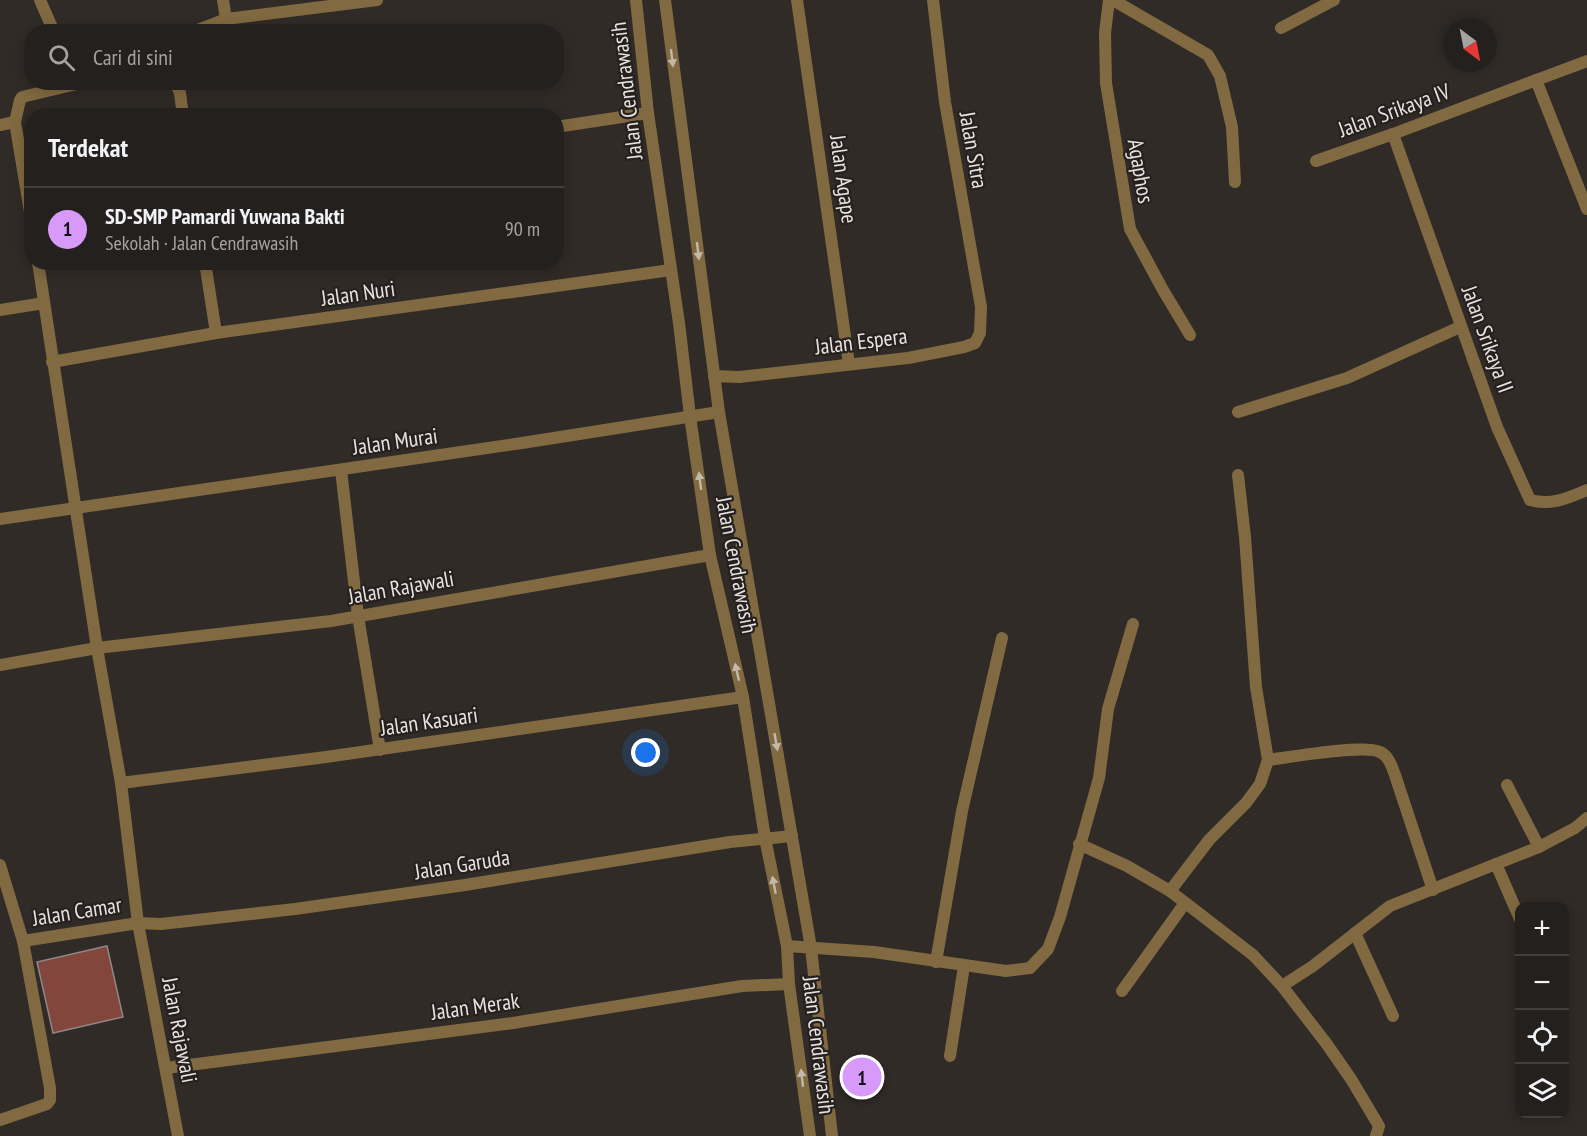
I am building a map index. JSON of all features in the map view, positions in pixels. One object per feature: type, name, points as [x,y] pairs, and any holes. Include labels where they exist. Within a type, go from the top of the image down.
[{"type":"street","points":[[40,0],[50,24]]},
{"type":"street","points":[[223,0],[226,19]]},
{"type":"street","points":[[213,24],[226,19],[377,0]]},
{"type":"street","name":"Jalan Cendrawasih","points":[[636,0],[648,113],[710,555],[743,697],[765,838],[787,946],[789,984],[810,1136]]},
{"type":"street","name":"Jalan Cendrawasih","points":[[665,0],[719,412],[811,948],[832,1136]]},
{"type":"street","name":"Jalan Agape","points":[[797,0],[849,364]]},
{"type":"street","name":"Jalan Sitra","points":[[933,0],[945,102],[981,307]]},
{"type":"street","points":[[1111,0],[1208,55],[1221,76],[1232,127],[1235,182]]},
{"type":"street","name":"Agaphos","points":[[1111,0],[1105,33],[1106,83],[1130,229],[1163,291],[1190,335]]},
{"type":"street","points":[[1281,28],[1334,0]]},
{"type":"street","name":"Jalan Srikaya IV","points":[[1316,161],[1587,61]]},
{"type":"street","points":[[1536,80],[1587,210]]},
{"type":"street","points":[[24,176],[15,122],[20,100],[22,97],[51,90]]},
{"type":"street","points":[[179,90],[182,108]]},
{"type":"street","points":[[564,126],[648,113]]},
{"type":"street","points":[[0,125],[15,122]]},
{"type":"street","name":"Jalan Srikaya II","points":[[1393,134],[1497,428],[1530,500],[1542,503],[1561,500],[1587,489]]},
{"type":"street","name":"Jalan Rajawali","points":[[39,270],[97,648],[121,783],[138,923],[178,1136]]},
{"type":"street","points":[[207,270],[216,333]]},
{"type":"street","name":"Jalan Nuri","points":[[52,362],[216,333],[671,270]]},
{"type":"street","points":[[0,310],[44,303]]},
{"type":"street","name":"Jalan Espera","points":[[714,376],[739,377],[908,358],[964,347],[975,343],[980,333],[981,307]]},
{"type":"street","points":[[1238,412],[1347,378],[1460,327]]},
{"type":"street","name":"Jalan Murai","points":[[0,519],[719,412]]},
{"type":"street","points":[[341,470],[358,616],[380,750]]},
{"type":"street","points":[[1170,891],[1209,840],[1246,804],[1260,784],[1268,760],[1256,687],[1238,475]]},
{"type":"street","name":"Jalan Rajawali","points":[[97,648],[358,616],[710,555]]},
{"type":"street","points":[[787,946],[874,952],[1006,971],[1030,968],[1048,950],[1060,917],[1099,778],[1108,709],[1132,624]]},
{"type":"street","points":[[936,962],[962,811],[1002,638]]},
{"type":"street","points":[[0,665],[97,648]]},
{"type":"street","name":"Jalan Kasuari","points":[[121,783],[380,750],[743,697]]},
{"type":"street","points":[[1268,760],[1365,748],[1381,752],[1388,758],[1395,775],[1433,890]]},
{"type":"street","points":[[1508,785],[1539,847]]},
{"type":"street","points":[[1282,986],[1313,966],[1390,906],[1539,847],[1575,828],[1587,818]]},
{"type":"street","name":"Jalan Garuda","points":[[138,923],[161,924],[306,907],[465,885],[765,838],[792,836]]},
{"type":"street","points":[[1079,844],[1127,866],[1170,891],[1253,955],[1282,986],[1332,1052],[1377,1131]]},
{"type":"street","points":[[1496,864],[1515,908]]},
{"type":"street","points":[[0,866],[23,941],[50,1088],[50,1100],[47,1104],[0,1120]]},
{"type":"street","points":[[1122,991],[1185,903]]},
{"type":"street","name":"Jalan Camar","points":[[23,941],[138,923]]},
{"type":"street","points":[[1355,933],[1393,1016]]},
{"type":"street","points":[[950,1056],[964,966]]},
{"type":"street","name":"Jalan Merak","points":[[166,1068],[513,1023],[742,986],[789,984]]},
{"type":"building","points":[[107,946],[123,1017],[53,1033],[37,962]]},
{"type":"place","name":"SD-SMP Pamardi Yuwana Bakti","points":[[862,1077]]}]
